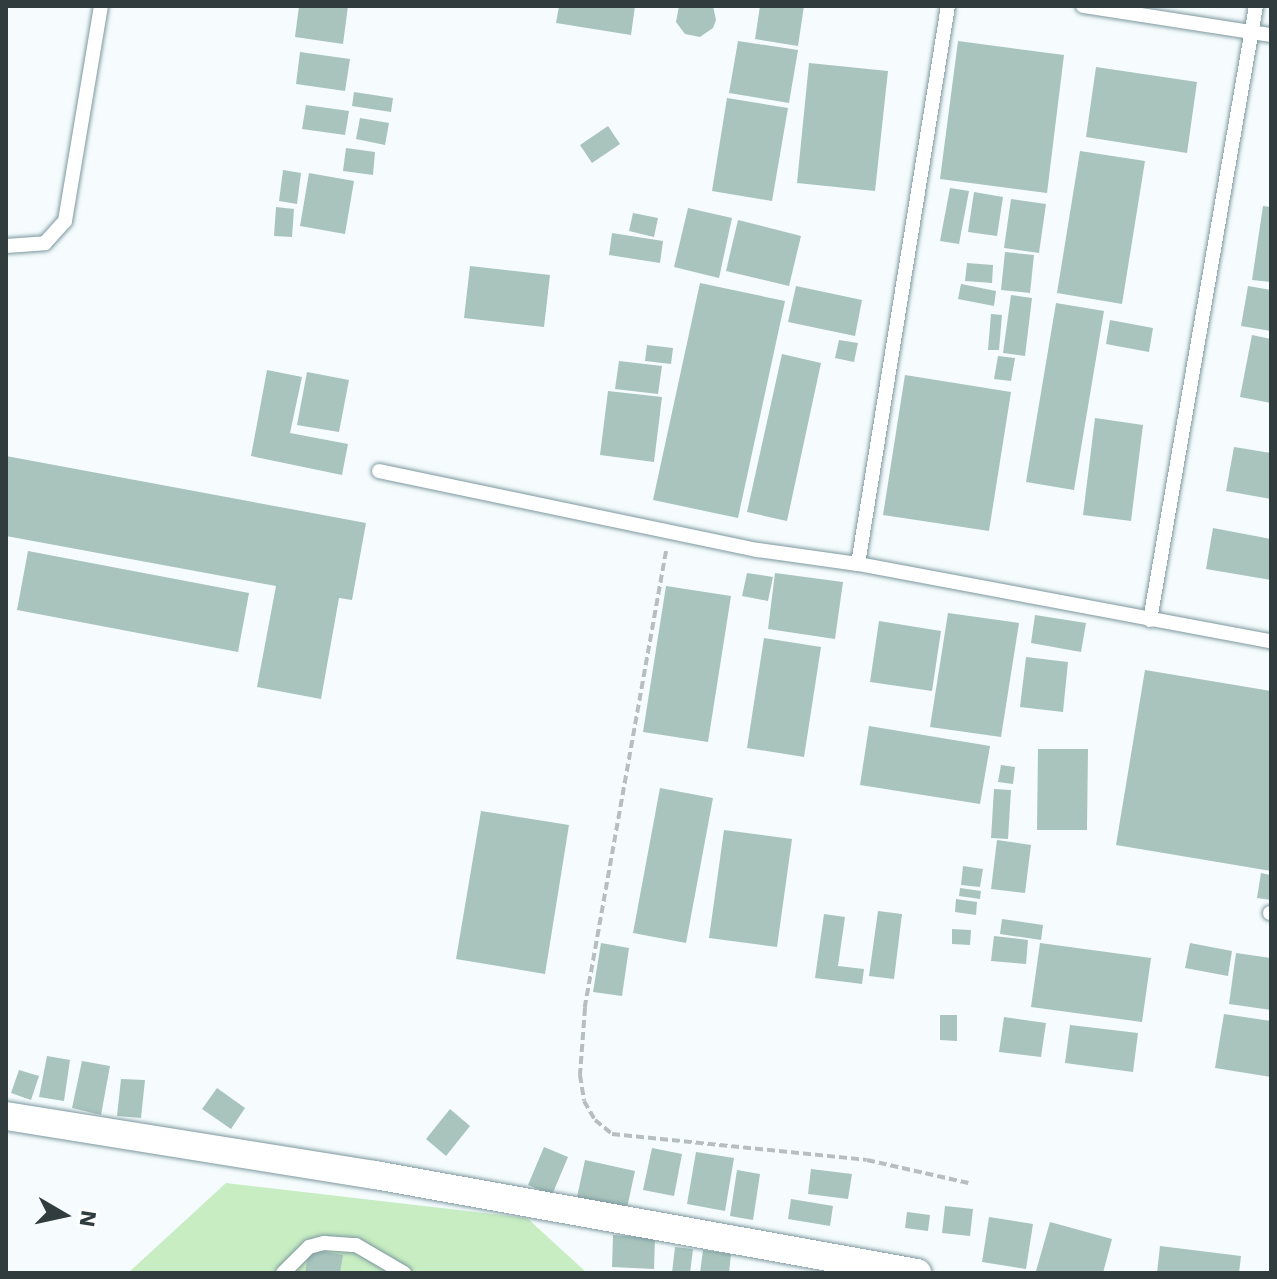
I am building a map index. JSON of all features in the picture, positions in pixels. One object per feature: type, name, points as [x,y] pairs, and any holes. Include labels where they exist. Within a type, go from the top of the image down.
[{"type":"street","points":[[6,1116],[375,1175],[917,1273]]},
{"type":"lane","points":[[6,246],[45,243],[65,221],[101,6]]},
{"type":"lane","points":[[858,564],[948,6]]},
{"type":"lane","points":[[1083,6],[1271,35]]},
{"type":"lane","points":[[1150,620],[1256,6]]},
{"type":"lane","points":[[379,471],[758,550],[858,564],[1271,641]]},
{"type":"lane","points":[[283,1273],[309,1247],[324,1243],[356,1245],[404,1273]]},
{"type":"path","points":[[669,531],[585,1008],[580,1075],[584,1101],[595,1120],[612,1134],[867,1160],[968,1183]]},
{"type":"green space","points":[[226,1183],[527,1218],[587,1273],[128,1273]]},
{"type":"building","points":[[299,6],[348,6],[343,44],[295,37]]},
{"type":"building","points":[[559,6],[635,6],[631,35],[556,23]]},
{"type":"building","points":[[679,6],[713,6],[716,20],[713,28],[700,37],[685,34],[676,22]]},
{"type":"building","points":[[760,6],[804,6],[798,46],[755,39]]},
{"type":"building","points":[[738,41],[798,50],[789,103],[729,93]]},
{"type":"building","points":[[958,41],[1064,55],[1047,193],[940,179]]},
{"type":"building","points":[[300,52],[350,59],[345,91],[296,84]]},
{"type":"building","points":[[809,63],[888,71],[875,191],[797,183]]},
{"type":"building","points":[[1096,67],[1197,82],[1187,153],[1086,137]]},
{"type":"building","points":[[354,92],[393,98],[391,112],[352,106]]},
{"type":"building","points":[[727,98],[788,108],[772,201],[712,191]]},
{"type":"building","points":[[306,105],[349,111],[345,135],[302,129]]},
{"type":"building","points":[[360,118],[389,123],[385,145],[356,139]]},
{"type":"building","points":[[608,126],[620,144],[592,163],[580,145]]},
{"type":"building","points":[[346,148],[375,152],[373,175],[343,171]]},
{"type":"building","points":[[1080,151],[1145,161],[1122,304],[1057,293]]},
{"type":"building","points":[[283,170],[301,173],[297,204],[279,201]]},
{"type":"building","points":[[309,173],[354,181],[345,234],[300,226]]},
{"type":"building","points":[[950,188],[969,191],[959,244],[940,241]]},
{"type":"building","points":[[974,192],[1003,197],[997,236],[968,232]]},
{"type":"building","points":[[1011,199],[1046,204],[1039,253],[1004,248]]},
{"type":"building","points":[[1263,206],[1271,207],[1271,282],[1252,280]]},
{"type":"building","points":[[276,207],[294,209],[292,237],[274,236]]},
{"type":"building","points":[[688,208],[732,218],[719,278],[674,267]]},
{"type":"building","points":[[633,213],[658,218],[654,237],[629,231]]},
{"type":"building","points":[[738,220],[801,236],[789,286],[726,271]]},
{"type":"building","points":[[612,233],[663,241],[660,263],[609,255]]},
{"type":"building","points":[[1005,252],[1034,255],[1030,293],[1001,290]]},
{"type":"building","points":[[967,263],[993,265],[992,283],[965,281]]},
{"type":"building","points":[[470,266],[550,275],[544,327],[464,318]]},
{"type":"building","points":[[700,283],[785,301],[738,518],[653,500]]},
{"type":"building","points":[[961,284],[996,291],[994,306],[958,299]]},
{"type":"building","points":[[796,286],[862,300],[855,336],[788,322]]},
{"type":"building","points":[[1248,286],[1271,290],[1271,331],[1241,326]]},
{"type":"building","points":[[1011,295],[1032,298],[1025,356],[1003,353]]},
{"type":"building","points":[[1056,303],[1104,311],[1074,490],[1026,482]]},
{"type":"building","points":[[991,314],[1002,315],[999,350],[988,350]]},
{"type":"building","points":[[1110,320],[1153,328],[1149,352],[1106,344]]},
{"type":"building","points":[[1252,335],[1271,339],[1271,403],[1240,397]]},
{"type":"building","points":[[839,340],[858,343],[854,362],[835,358]]},
{"type":"building","points":[[647,345],[673,348],[671,364],[645,361]]},
{"type":"building","points":[[782,354],[821,363],[787,521],[747,512]]},
{"type":"building","points":[[998,356],[1015,358],[1011,381],[994,379]]},
{"type":"building","points":[[619,361],[662,366],[658,394],[615,389]]},
{"type":"building","points":[[267,370],[302,377],[290,433],[348,444],[342,475],[251,456]]},
{"type":"building","points":[[307,372],[349,380],[339,432],[297,425]]},
{"type":"building","points":[[905,375],[1011,392],[989,531],[883,515]]},
{"type":"building","points":[[608,391],[662,397],[654,462],[600,455]]},
{"type":"building","points":[[1095,418],[1143,425],[1131,521],[1083,515]]},
{"type":"building","points":[[1234,447],[1271,453],[1271,499],[1226,491]]},
{"type":"building","points":[[6,456],[366,523],[352,600],[339,598],[321,699],[257,687],[276,586],[6,536]]},
{"type":"building","points":[[1213,528],[1271,539],[1271,580],[1206,569]]},
{"type":"building","points":[[28,551],[249,593],[238,652],[17,610]]},
{"type":"building","points":[[747,573],[773,577],[768,601],[742,596]]},
{"type":"building","points":[[775,573],[843,582],[835,639],[768,629]]},
{"type":"building","points":[[666,586],[731,596],[708,742],[643,732]]},
{"type":"building","points":[[948,613],[1019,623],[1001,737],[930,727]]},
{"type":"building","points":[[1035,615],[1086,623],[1081,652],[1031,643]]},
{"type":"building","points":[[879,621],[941,631],[932,691],[870,682]]},
{"type":"building","points":[[764,638],[821,647],[804,757],[747,748]]},
{"type":"building","points":[[1026,657],[1068,662],[1063,712],[1020,707]]},
{"type":"building","points":[[1145,670],[1271,691],[1271,871],[1116,845]]},
{"type":"building","points":[[869,726],[990,746],[980,804],[860,785]]},
{"type":"building","points":[[1038,749],[1088,749],[1087,830],[1037,830]]},
{"type":"building","points":[[1001,765],[1015,767],[1013,784],[998,782]]},
{"type":"building","points":[[660,788],[713,798],[686,943],[633,933]]},
{"type":"building","points":[[994,789],[1011,790],[1008,839],[991,838]]},
{"type":"building","points":[[481,811],[569,825],[545,974],[456,959]]},
{"type":"building","points":[[724,830],[792,839],[777,947],[709,938]]},
{"type":"building","points":[[997,840],[1031,845],[1025,893],[991,889]]},
{"type":"building","points":[[963,866],[983,869],[980,887],[961,885]]},
{"type":"building","points":[[1261,873],[1271,875],[1271,900],[1257,898]]},
{"type":"building","points":[[960,888],[981,891],[980,899],[959,896]]},
{"type":"building","points":[[956,899],[977,902],[976,915],[955,912]]},
{"type":"building","points":[[878,911],[902,914],[894,979],[869,976]]},
{"type":"building","points":[[824,914],[845,917],[838,966],[864,969],[862,984],[815,978]]},
{"type":"building","points":[[1002,919],[1043,925],[1041,940],[1000,934]]},
{"type":"building","points":[[952,929],[971,930],[970,945],[952,944]]},
{"type":"building","points":[[994,936],[1028,940],[1026,964],[991,961]]},
{"type":"building","points":[[601,943],[629,948],[622,996],[593,992]]},
{"type":"building","points":[[1040,943],[1151,958],[1142,1022],[1031,1007]]},
{"type":"building","points":[[1190,943],[1232,951],[1228,976],[1185,968]]},
{"type":"building","points":[[1236,953],[1271,958],[1271,1010],[1229,1004]]},
{"type":"building","points":[[1224,1014],[1271,1021],[1271,1077],[1215,1068]]},
{"type":"building","points":[[940,1015],[957,1015],[957,1041],[940,1040]]},
{"type":"building","points":[[1004,1017],[1046,1023],[1041,1057],[999,1052]]},
{"type":"building","points":[[1070,1025],[1138,1033],[1133,1072],[1065,1063]]},
{"type":"building","points":[[47,1056],[70,1060],[64,1101],[39,1097]]},
{"type":"building","points":[[82,1061],[110,1066],[101,1115],[72,1108]]},
{"type":"building","points":[[19,1070],[39,1076],[31,1100],[11,1093]]},
{"type":"building","points":[[121,1079],[145,1080],[141,1118],[117,1116]]},
{"type":"building","points":[[217,1088],[245,1108],[231,1129],[202,1109]]},
{"type":"building","points":[[450,1109],[470,1126],[446,1156],[426,1139]]},
{"type":"building","points":[[544,1147],[568,1157],[552,1195],[528,1185]]},
{"type":"building","points":[[652,1148],[682,1154],[674,1196],[643,1190]]},
{"type":"building","points":[[696,1152],[734,1158],[725,1211],[687,1204]]},
{"type":"building","points":[[585,1160],[635,1171],[627,1208],[577,1197]]},
{"type":"building","points":[[811,1169],[852,1174],[848,1199],[808,1194]]},
{"type":"building","points":[[737,1170],[760,1174],[753,1220],[730,1216]]},
{"type":"building","points":[[791,1199],[833,1206],[830,1226],[788,1219]]},
{"type":"building","points":[[945,1206],[973,1209],[970,1236],[942,1233]]},
{"type":"building","points":[[907,1212],[930,1215],[928,1231],[905,1228]]},
{"type":"building","points":[[989,1217],[1033,1224],[1026,1269],[982,1262]]},
{"type":"building","points":[[1050,1222],[1112,1239],[1103,1273],[1036,1271]]},
{"type":"building","points":[[613,1235],[655,1238],[654,1269],[612,1267]]},
{"type":"building","points":[[1160,1246],[1241,1256],[1239,1273],[1157,1273]]},
{"type":"building","points":[[675,1247],[693,1249],[690,1273],[672,1273]]},
{"type":"building","points":[[309,1249],[343,1255],[340,1273],[305,1273]]},
{"type":"building","points":[[703,1250],[731,1254],[729,1273],[700,1273]]}]
